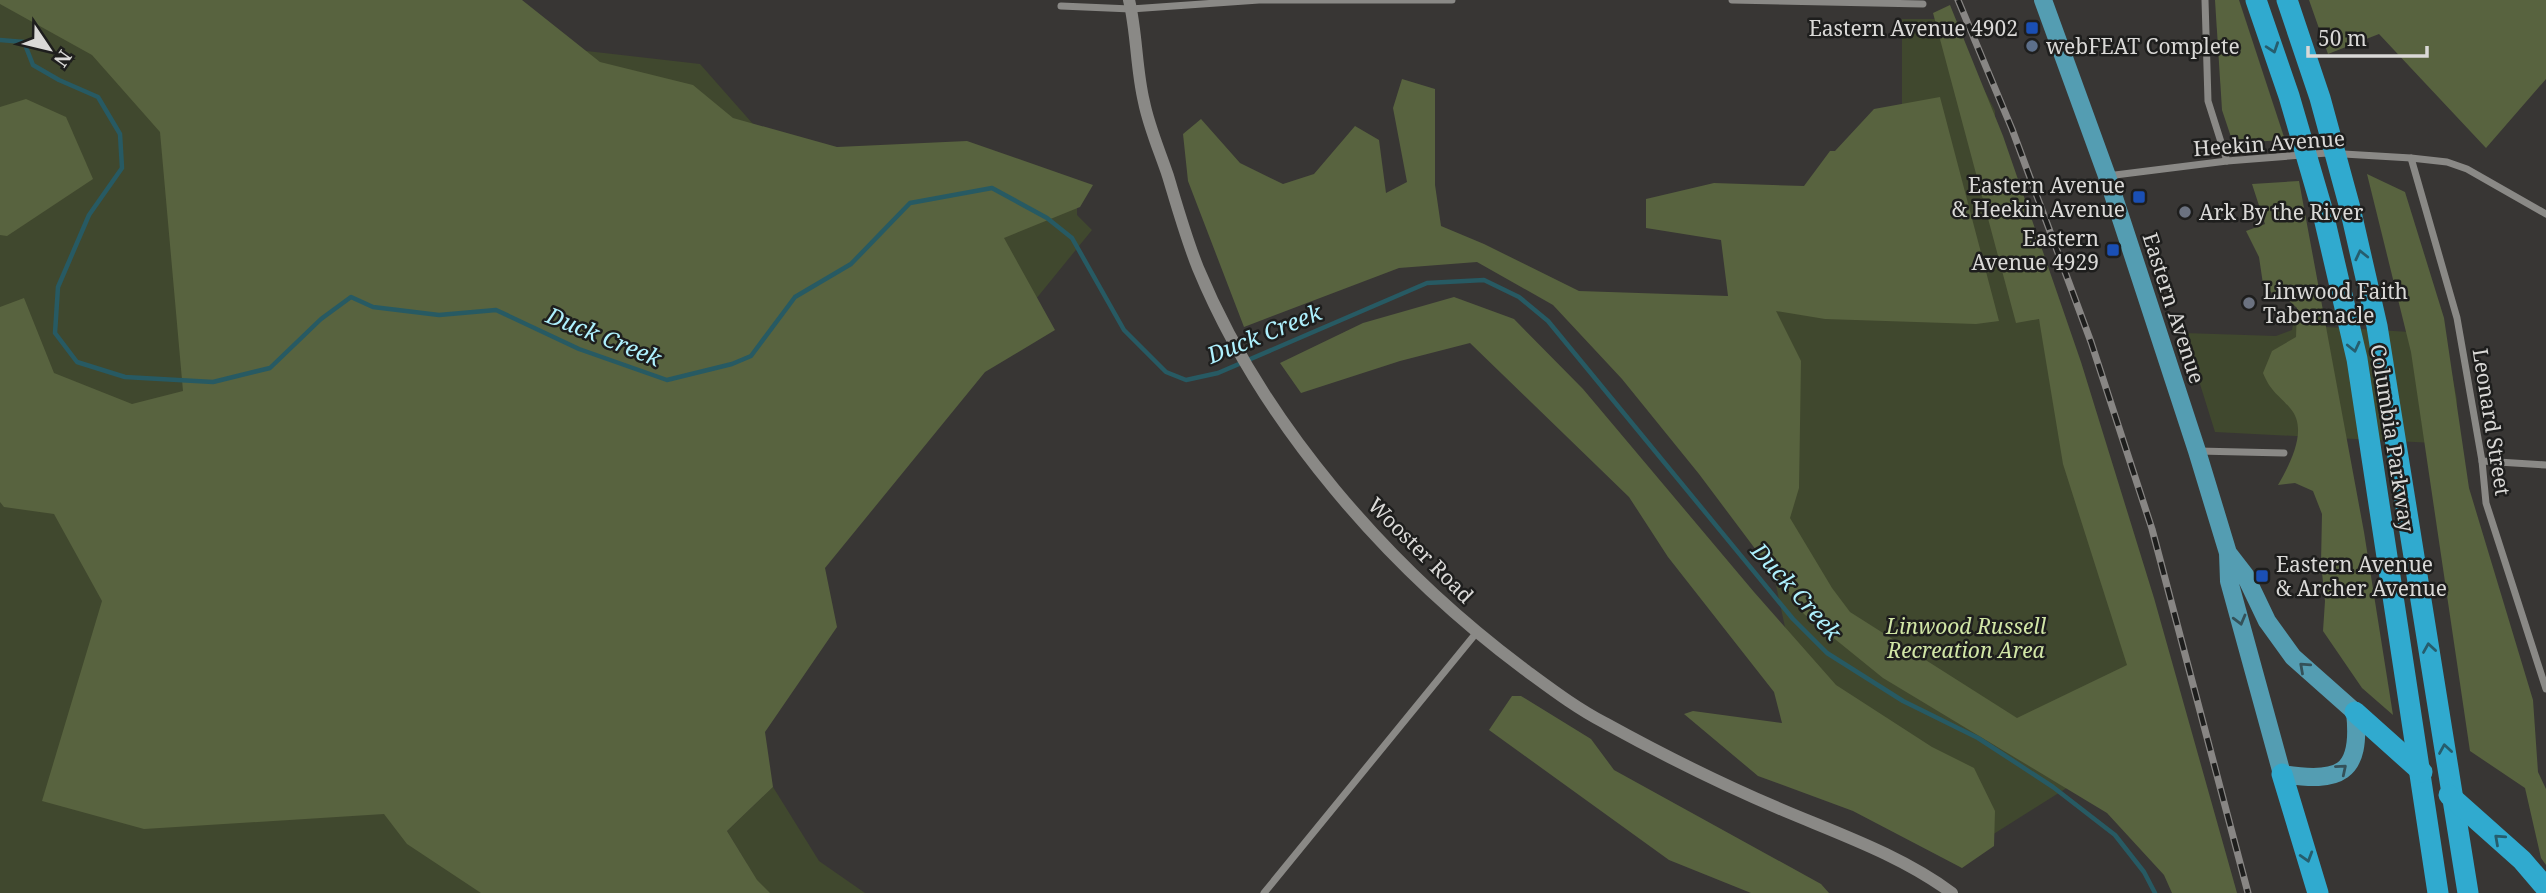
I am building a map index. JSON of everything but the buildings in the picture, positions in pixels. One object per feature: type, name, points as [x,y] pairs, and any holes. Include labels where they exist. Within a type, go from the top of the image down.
[{"type":"highway","name":"Columbia Parkway","points":[[2256,0],[2289,96],[2322,209],[2357,359],[2438,893]]},
{"type":"highway","name":"Columbia Parkway","points":[[2287,0],[2320,98],[2350,208],[2377,326],[2468,893]]},
{"type":"highway","points":[[2356,712],[2522,860],[2546,888]]},
{"type":"highway","points":[[2282,774],[2318,893]]},
{"type":"main road","name":"Eastern Avenue","points":[[2043,0],[2107,176],[2228,553]]},
{"type":"main road","points":[[2228,553],[2245,575],[2267,621],[2293,657],[2356,712],[2357,748],[2350,764],[2332,777],[2309,778],[2282,774],[2229,581],[2228,553]]},
{"type":"street","points":[[1061,6],[1259,0],[1452,0]]},
{"type":"street","points":[[1732,0],[1923,4]]},
{"type":"street","points":[[2204,0],[2208,101],[2227,161]]},
{"type":"street","name":"Wooster Road","points":[[1130,5],[1144,102],[1198,267],[1213,300],[1270,401],[1311,458],[1384,545],[1476,632],[1558,694],[1602,722],[1758,799],[1868,845],[1952,893]]},
{"type":"street","name":"Heekin Avenue","points":[[2107,176],[2227,161],[2327,153],[2411,158],[2447,162],[2467,169],[2546,214]]},
{"type":"street","name":"Leonard Street","points":[[2411,158],[2457,318],[2482,461],[2486,503],[2546,689]]},
{"type":"street","points":[[2197,451],[2284,453]]},
{"type":"street","points":[[2482,461],[2546,465]]},
{"type":"street","points":[[1264,893],[1476,632]]},
{"type":"green space","points":[[0,0],[482,39],[700,64],[798,175],[1077,192],[1077,215],[1092,230],[645,780],[747,864],[727,831],[773,787],[819,861],[865,893],[0,893]]},
{"type":"green space","points":[[0,0],[522,0],[600,62],[693,85],[733,118],[837,147],[967,141],[1093,185],[1080,207],[1004,238],[1055,330],[985,372],[825,568],[837,627],[765,732],[773,787],[727,831],[757,880],[770,893],[481,893],[407,844],[384,814],[144,829],[42,801],[102,601],[54,514],[4,507],[0,502],[0,307],[24,298],[54,373],[132,404],[183,391],[160,132],[92,55],[0,4]]},
{"type":"green space","points":[[2215,0],[2239,0],[2285,140],[2233,143],[2222,110]]},
{"type":"green space","points":[[2309,0],[2546,0],[2546,79],[2486,148],[2379,34],[2328,54]]},
{"type":"green space","points":[[1950,5],[2003,136],[2081,362],[2154,598],[2237,893],[2172,893],[2164,875],[2107,813],[1883,678],[1804,614],[1699,474],[1622,379],[1553,305],[1477,262],[1399,268],[1244,327],[1188,181],[1183,134],[1201,119],[1240,163],[1283,184],[1314,174],[1355,126],[1379,140],[1386,193],[1407,182],[1393,108],[1402,79],[1435,89],[1435,185],[1441,226],[1579,291],[1728,296],[1721,240],[1646,228],[1646,199],[1714,183],[1804,186],[1830,151],[1835,151],[1874,109],[1940,97],[1999,321],[1976,324],[1825,319],[1776,311],[1801,361],[1799,488],[1790,518],[1832,588],[1850,612],[2017,718],[2127,665],[2063,464],[2039,319],[2016,323],[1933,13]]},
{"type":"green space","name":"Linwood Russell Recreation Area","points":[[1902,19],[1948,19],[1995,111],[1995,187],[2189,773],[2143,740],[1973,847],[1815,767],[1768,548],[1749,211],[1902,196]]},
{"type":"green space","points":[[26,99],[66,117],[93,179],[7,236],[0,235],[0,107]]},
{"type":"green space","points":[[2367,174],[2405,192],[2444,318],[2469,488],[2533,700],[2538,772],[2546,789],[2546,865],[2541,858],[2525,788],[2470,751],[2411,352]]},
{"type":"green space","points":[[2299,181],[2364,532],[2393,715],[2362,688],[2323,631],[2325,601],[2321,563],[2322,514],[2313,491],[2295,483],[2278,485],[2296,446],[2298,426],[2290,408],[2263,373],[2272,351],[2296,337],[2297,308],[2284,296],[2273,294],[2263,284],[2259,257],[2246,231],[2265,224],[2252,184]]},
{"type":"green space","points":[[1454,297],[1514,319],[1583,389],[1836,685],[1932,747],[1974,768],[1995,811],[1994,846],[1962,868],[1853,811],[1758,776],[1684,714],[1693,711],[1782,723],[1774,692],[1668,557],[1629,497],[1470,343],[1400,361],[1301,393],[1280,363],[1363,323]]},
{"type":"green space","points":[[2293,325],[2444,334],[2457,400],[2454,444],[2215,432],[2184,333],[2276,336],[2292,330]]},
{"type":"green space","points":[[1512,696],[1521,696],[1591,739],[1614,770],[1821,884],[1829,893],[1751,893],[1669,860],[1489,730]]},
{"type":"waterway","name":"Duck Creek","points":[[0,40],[24,42],[33,65],[98,97],[120,134],[122,168],[89,215],[58,287],[55,333],[77,362],[125,377],[213,382],[270,368],[321,319],[351,297],[373,307],[439,315],[496,310],[579,349],[667,380],[732,364],[751,356],[795,297],[851,264],[910,203],[992,188],[1047,218],[1072,238],[1124,330],[1166,372],[1186,380],[1218,373],[1427,283],[1484,280],[1519,297],[1548,321],[1793,619],[1827,653],[1903,701],[1978,738],[2053,787],[2115,835],[2144,872],[2155,893]]},
{"type":"railway","points":[[1958,0],[2012,129],[2091,342],[2152,529],[2248,893]]},
{"type":"place","name":"Eastern Avenue 4902","points":[[2032,28]]},
{"type":"place","name":"webFEAT Complete","points":[[2032,46]]},
{"type":"place","name":"Eastern Avenue & Heekin Avenue","points":[[2139,197]]},
{"type":"place","name":"Ark By the River","points":[[2185,212]]},
{"type":"place","name":"Eastern Avenue 4929","points":[[2113,250]]},
{"type":"place","name":"Linwood Faith Tabernacle","points":[[2249,303]]},
{"type":"place","name":"Eastern Avenue & Archer Avenue","points":[[2262,576]]}]
